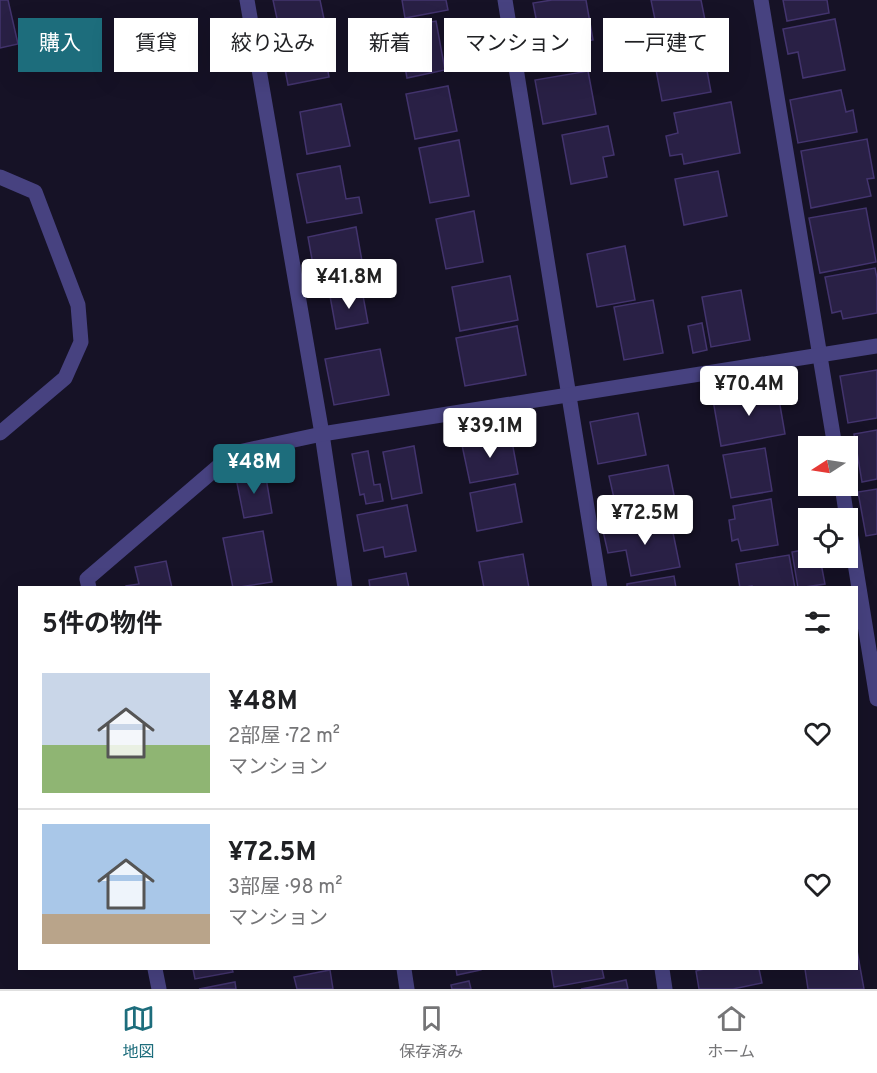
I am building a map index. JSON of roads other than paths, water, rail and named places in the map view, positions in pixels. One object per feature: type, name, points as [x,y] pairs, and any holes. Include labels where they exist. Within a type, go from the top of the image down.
[{"type":"street","points":[[248,0],[322,435],[345,586]]},
{"type":"street","points":[[505,0],[600,586]]},
{"type":"street","points":[[761,0],[833,436]]},
{"type":"street","points":[[0,177],[35,192],[78,305],[81,342],[65,378],[0,433]]},
{"type":"street","points":[[89,586],[87,579],[234,453],[322,435],[820,357],[877,346]]},
{"type":"street","points":[[855,568],[877,699]]},
{"type":"street","points":[[155,970],[159,989]]},
{"type":"street","points":[[404,970],[408,989]]},
{"type":"street","points":[[662,970],[665,989]]}]
